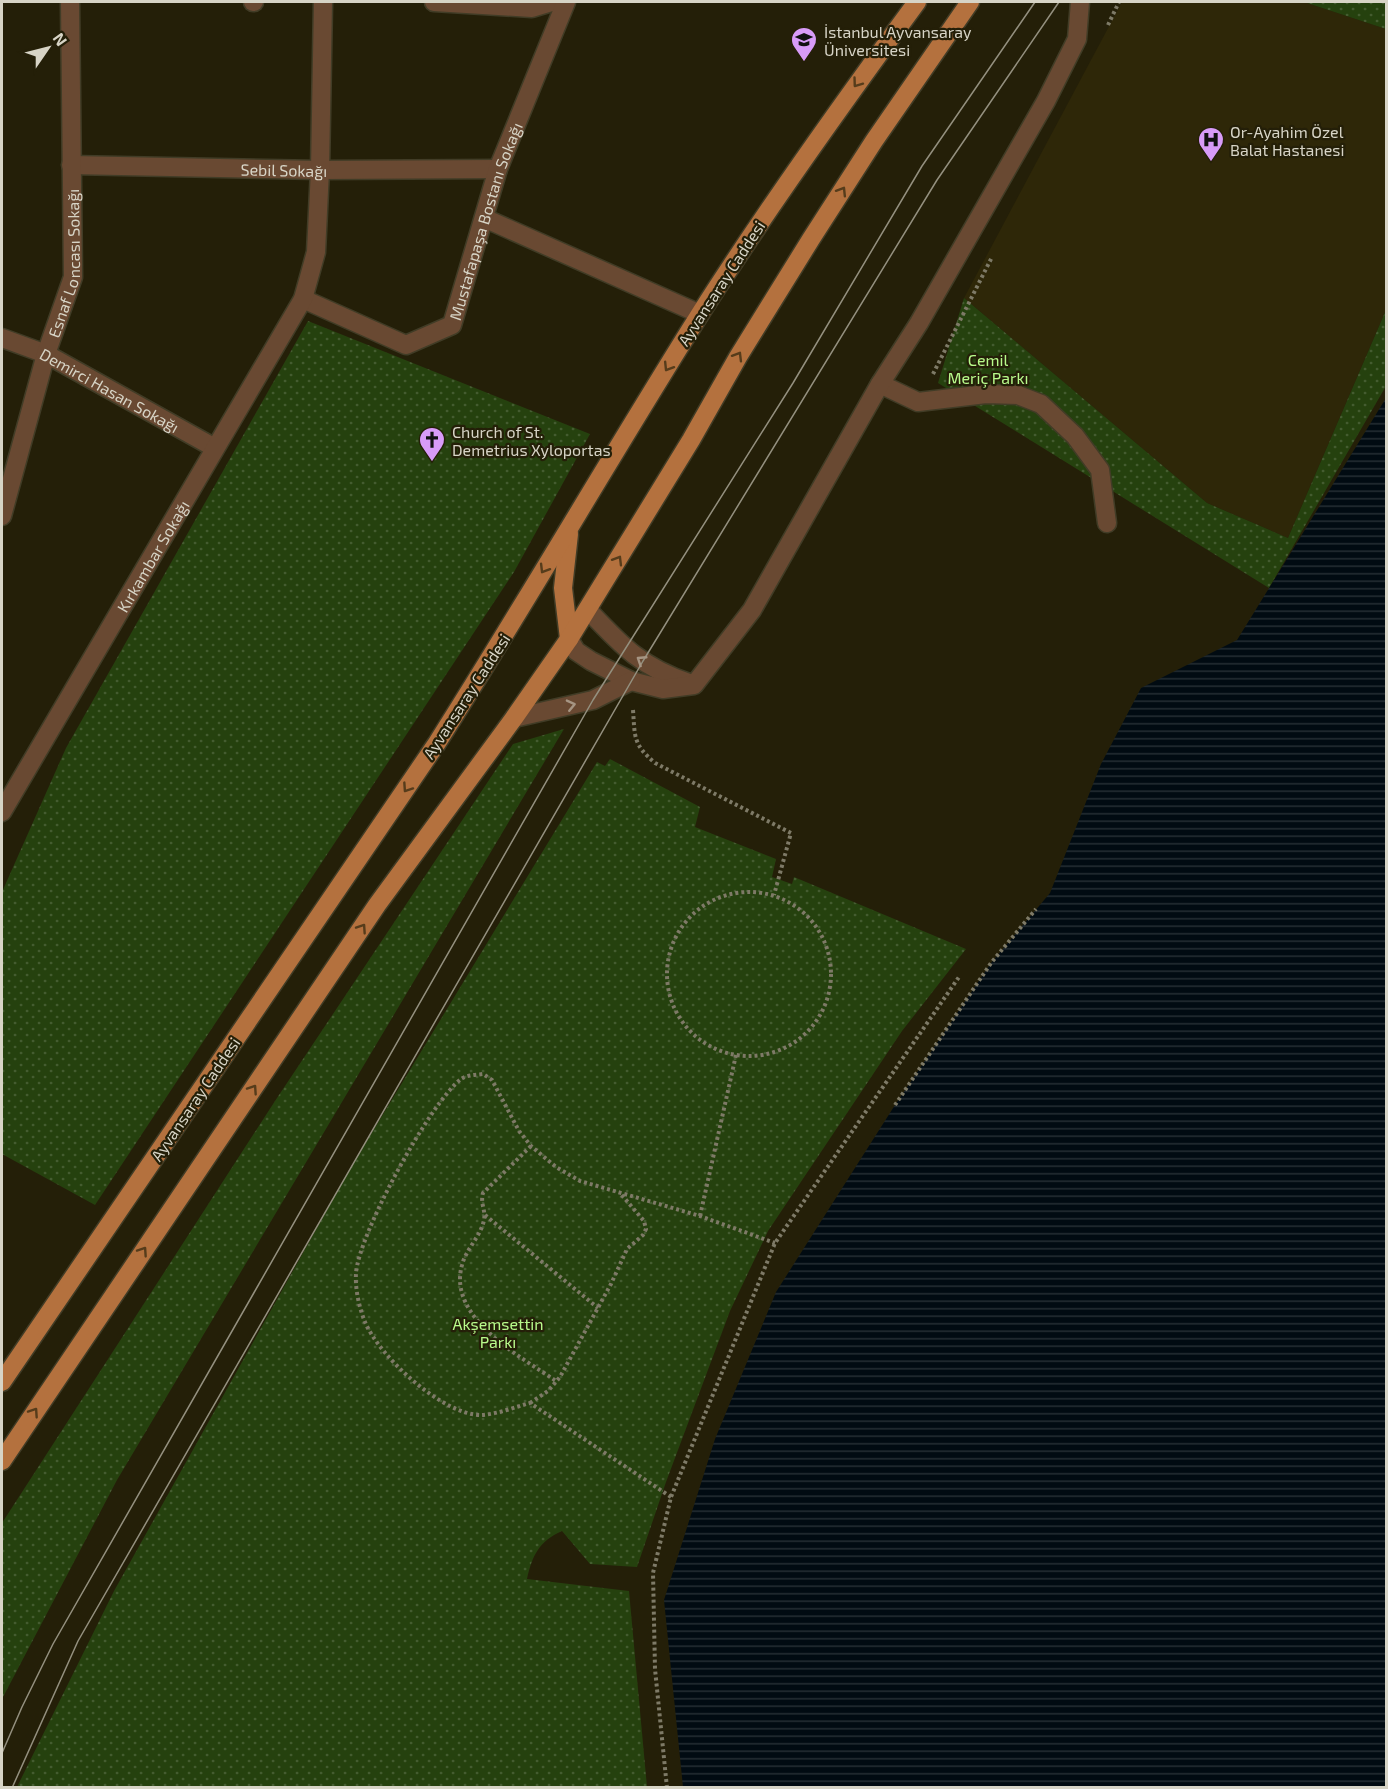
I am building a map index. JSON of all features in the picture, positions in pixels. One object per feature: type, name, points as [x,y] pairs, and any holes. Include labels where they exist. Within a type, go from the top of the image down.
[{"type":"main road","name":"Ayvansaray Caddesi","points":[[2,1382],[437,743],[503,639],[700,314],[774,201],[916,2]]},
{"type":"main road","points":[[2,1461],[377,905],[569,639],[793,269],[874,141],[970,2]]},
{"type":"main road","points":[[569,639],[563,588],[570,527]]},
{"type":"street","name":"Esnaf Loncası Sokağı","points":[[2,516],[46,354],[73,277],[70,2]]},
{"type":"street","name":"Kırkambar Sokağı","points":[[2,812],[303,298],[316,252],[323,2]]},
{"type":"street","points":[[434,2],[532,8],[552,2]]},
{"type":"street","name":"Mustafapaşa Bostanı Sokağı","points":[[303,298],[406,345],[452,325],[498,169],[566,2]]},
{"type":"street","points":[[569,639],[576,651],[631,681],[663,689],[694,685],[752,610],[880,384],[919,323],[1046,101],[1077,39],[1080,2]]},
{"type":"street","name":"Sebil Sokağı","points":[[71,165],[320,170],[498,169]]},
{"type":"street","points":[[484,218],[700,314]]},
{"type":"street","name":"Demirci Hasan Sokağı","points":[[2,338],[46,354],[215,448]]},
{"type":"street","points":[[880,384],[918,402],[986,394],[1018,395],[1041,404],[1075,436],[1100,470],[1107,524]]},
{"type":"street","points":[[588,610],[626,650],[663,674],[694,685]]},
{"type":"street","points":[[514,718],[593,700],[631,681]]},
{"type":"path","points":[[918,402],[995,251]]},
{"type":"path","points":[[631,681],[635,740],[643,753],[655,763],[791,833],[774,895]]},
{"type":"path","points":[[748,891],[774,895],[796,906],[814,923],[826,945],[831,969],[830,993],[815,1023],[805,1035],[784,1049],[760,1056],[736,1055],[709,1046],[686,1028],[672,1005],[666,979],[669,952],[680,927],[698,908],[722,895],[748,891]]},
{"type":"path","points":[[895,1105],[991,963],[1036,909]]},
{"type":"path","points":[[667,1788],[655,1669],[653,1573],[671,1497],[776,1242],[959,977]]},
{"type":"path","points":[[700,1216],[736,1055]]},
{"type":"path","points":[[619,1192],[644,1221],[646,1229],[643,1235],[627,1249],[598,1308],[556,1381],[548,1391],[530,1403],[481,1415],[445,1404],[418,1385],[381,1348],[365,1323],[357,1292],[356,1271],[367,1239],[403,1162],[442,1100],[462,1078],[471,1075],[483,1074],[492,1080],[519,1131],[531,1146],[556,1167],[580,1181],[619,1192],[700,1216],[776,1242]]},
{"type":"path","points":[[531,1146],[483,1193],[481,1201],[485,1219],[469,1247],[460,1271],[459,1290],[466,1307],[501,1342],[556,1381]]},
{"type":"path","points":[[484,1215],[598,1308]]},
{"type":"path","points":[[530,1403],[671,1497]]},
{"type":"shaded area","name":"Or-Ayahim Özel Balat Hastanesi","points":[[1122,2],[1304,2],[1386,29],[1386,310],[1288,538],[1207,503],[964,298]]},
{"type":"shaded area","points":[[1386,398],[1386,1787],[683,1787],[664,1600],[715,1439],[776,1292],[895,1105],[991,963],[1050,893],[1101,764],[1141,688],[1237,640]]},
{"type":"green space","points":[[1304,2],[1386,2],[1386,29]]},
{"type":"green space","name":"Cemil Meriç Parkı","points":[[964,298],[1207,503],[1288,538],[1386,310],[1386,386],[1269,588],[938,383]]},
{"type":"green space","points":[[308,321],[590,434],[514,572],[95,1205],[2,1154],[2,892],[66,748]]},
{"type":"green space","points":[[564,729],[117,1480],[2,1699],[2,1523],[275,1101],[513,744]]},
{"type":"green space","name":"Akşemsettin Parkı","points":[[610,759],[700,807],[695,827],[776,859],[772,877],[792,884],[794,877],[966,949],[902,1031],[768,1231],[730,1311],[637,1567],[590,1564],[562,1531],[542,1545],[531,1563],[527,1579],[629,1591],[647,1787],[17,1787],[114,1591],[351,1167],[597,762],[605,766]]},
{"type":"tram line","points":[[2,1753],[53,1644],[593,700],[793,383],[922,166],[1035,2]]},
{"type":"tram line","points":[[12,1788],[78,1641],[643,661],[937,180],[1059,2]]},
{"type":"place","name":"İstanbul Ayvansaray Üniversitesi","points":[[804,63]]},
{"type":"place","name":"Or-Ayahim Özel Balat Hastanesi","points":[[1211,163]]},
{"type":"place","name":"Church of St. Demetrius Xyloportas","points":[[432,463]]}]
